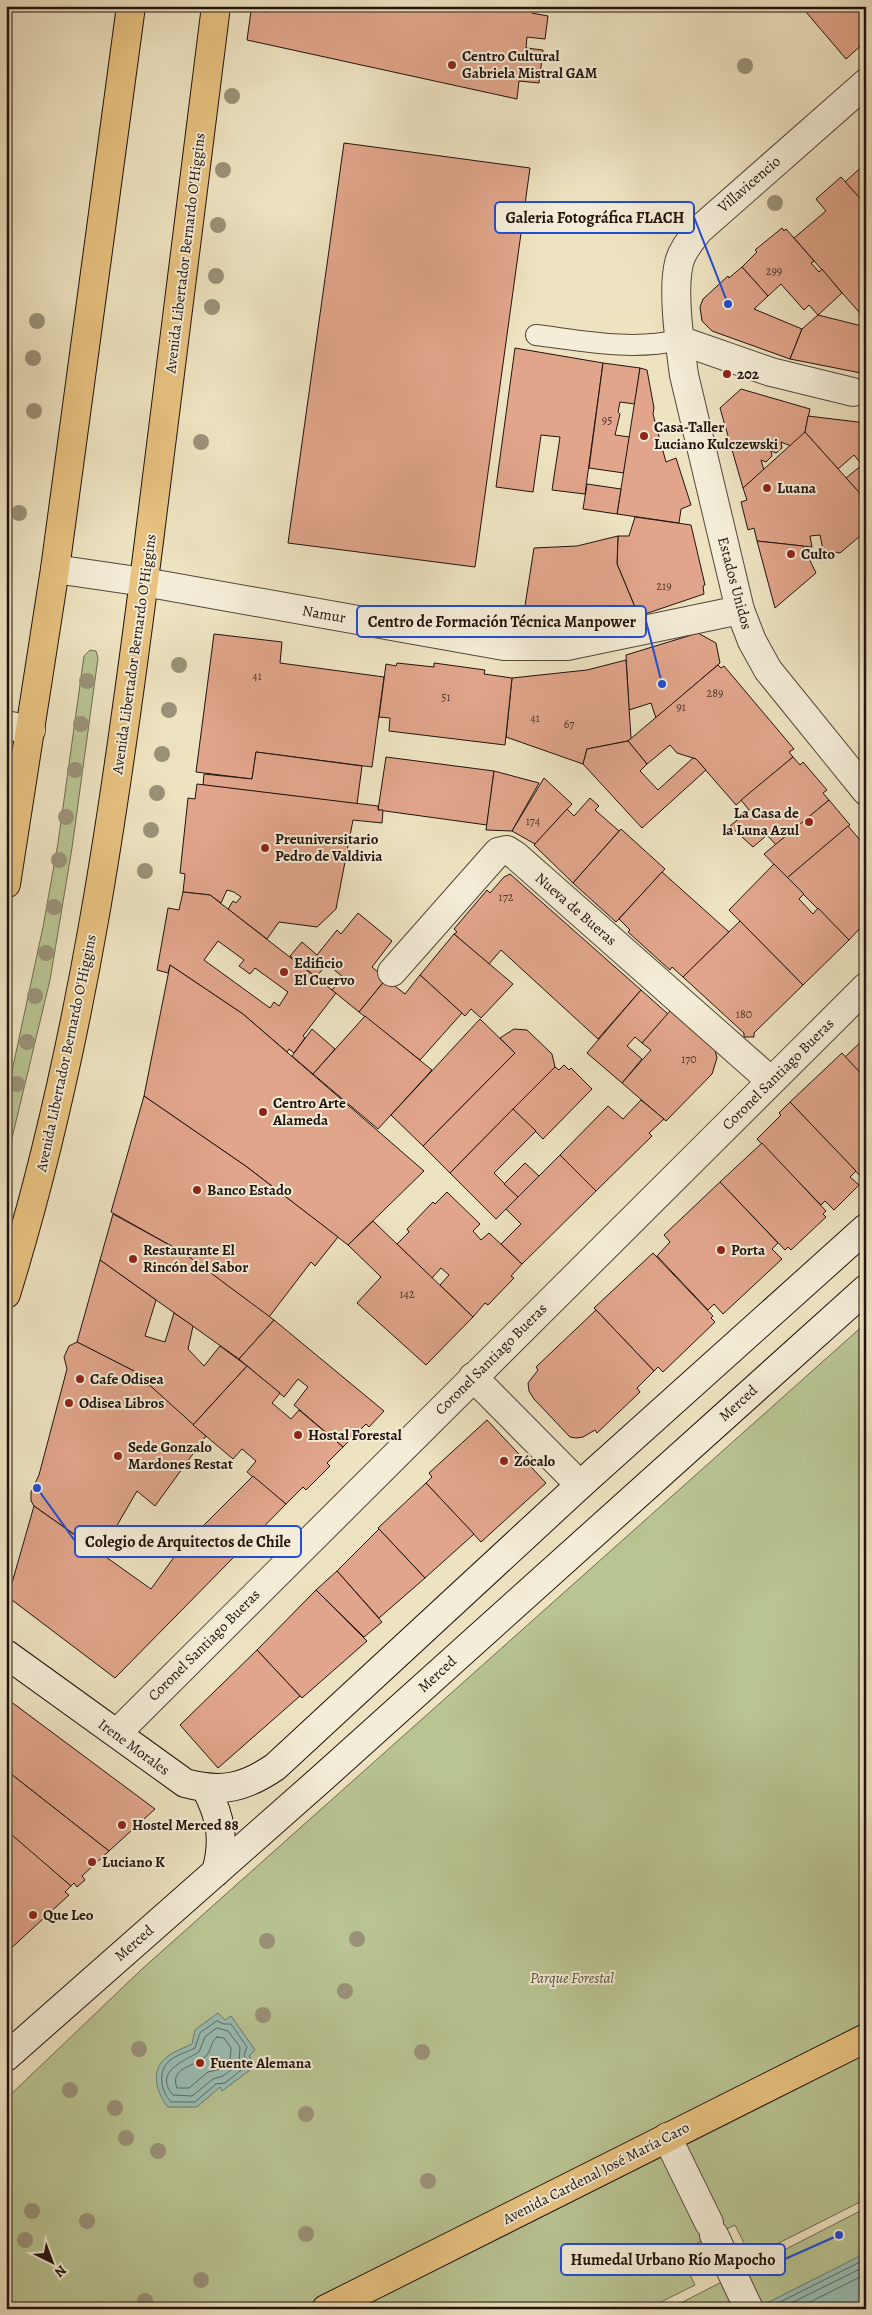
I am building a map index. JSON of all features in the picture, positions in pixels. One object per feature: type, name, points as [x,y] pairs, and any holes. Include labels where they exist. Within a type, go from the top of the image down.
[{"type":"main road","points":[[6,884],[19,727],[55,569],[131,6]]},
{"type":"main road","name":"Avenida Libertador Bernardo O'Higgins","points":[[6,1294],[54,1122],[75,1025],[110,828],[144,582],[216,6]]},
{"type":"main road","name":"Avenida Cardenal José María Caro","points":[[326,2309],[866,2038]]},
{"type":"street","name":"Villavicencio","points":[[680,340],[677,276],[688,242],[720,209],[866,83]]},
{"type":"street","points":[[680,340],[771,372],[854,392]]},
{"type":"street","name":"Estados Unidos","points":[[680,340],[684,375],[740,610],[752,641],[768,670],[866,791]]},
{"type":"street","name":"Namur","points":[[55,569],[144,582],[504,646],[567,646],[740,610]]},
{"type":"street","name":"Nueva de Bueras","points":[[392,972],[498,852],[507,850],[514,854],[771,1080]]},
{"type":"street","name":"Coronel Santiago Bueras","points":[[116,1733],[866,987]]},
{"type":"street","points":[[473,1377],[580,1485],[866,1228]]},
{"type":"street","name":"Merced","points":[[6,2057],[320,1780],[866,1289]]},
{"type":"street","name":"Irene Morales","points":[[6,1654],[168,1772],[186,1783],[206,1789],[224,1789],[242,1785],[259,1778],[275,1767],[580,1485]]},
{"type":"street","points":[[206,1789],[215,1806],[221,1825],[220,1856],[216,1872]]},
{"type":"street","points":[[667,2137],[748,2309]]},
{"type":"lane","points":[[536,335],[613,345],[642,346],[680,340]]},
{"type":"green space","points":[[90,650],[96,651],[98,658],[72,848],[50,980],[6,1163],[6,1099],[43,927],[58,843],[84,656]]},
{"type":"green space","name":"Parque Forestal","points":[[866,1323],[866,2199],[751,2257],[735,2225],[679,2252],[695,2285],[647,2309],[6,2309],[6,2099],[142,1969]]},
{"type":"green space","points":[[866,2208],[866,2309],[669,2309]]},
{"type":"water","name":"Fuente Alemana","points":[[218,2013],[225,2020],[231,2016],[255,2050],[249,2056],[253,2061],[250,2070],[222,2091],[220,2087],[197,2107],[168,2107],[158,2089],[157,2075],[161,2062],[176,2051],[192,2044],[195,2030]]},
{"type":"water","points":[[866,2253],[866,2309],[755,2309]]},
{"type":"building","name":"Centro Cultural Gabriela Mistral GAM","points":[[268,6],[533,6],[532,13],[548,16],[545,39],[527,37],[526,48],[543,50],[539,83],[519,81],[517,99],[247,40],[251,11],[267,12]]},
{"type":"building","points":[[801,6],[866,6],[866,41],[846,59]]},
{"type":"building","points":[[344,143],[530,168],[475,567],[288,543]]},
{"type":"building","points":[[866,163],[866,205],[845,182]]},
{"type":"building","points":[[841,177],[866,205],[866,320],[794,238],[826,211],[816,199]]},
{"type":"building","points":[[782,228],[784,231],[786,229],[814,261],[811,263],[819,272],[822,269],[842,293],[818,315],[809,305],[804,310],[781,284],[768,296],[742,267],[757,252],[755,250]]},
{"type":"building","points":[[742,267],[768,296],[754,309],[802,329],[790,359],[712,331],[702,321],[700,307],[703,299],[728,276],[729,278]]},
{"type":"building","points":[[818,315],[866,327],[866,374],[790,359],[802,329]]},
{"type":"building","points":[[515,348],[603,363],[585,494],[552,490],[560,437],[541,435],[533,492],[496,487]]},
{"type":"building","points":[[603,363],[640,368],[635,404],[620,402],[618,412],[620,414],[615,435],[630,437],[624,473],[589,468]]},
{"type":"building","name":"Casa-Taller Luciano Kulczewski","points":[[640,368],[647,370],[654,408],[653,414],[666,462],[676,458],[691,505],[681,509],[679,523],[617,514]]},
{"type":"building","points":[[741,389],[810,409],[805,432],[791,446],[781,442],[782,448],[776,453],[771,451],[772,456],[766,462],[761,460],[764,470],[743,488],[720,408]]},
{"type":"building","points":[[808,416],[866,423],[866,500],[846,478],[862,465],[854,455],[838,469],[805,432]]},
{"type":"building","points":[[805,432],[866,500],[866,505],[862,506],[866,515],[866,531],[840,553],[823,550],[820,535],[810,536],[812,547],[757,541],[754,528],[748,530],[741,502],[747,500],[743,488]]},
{"type":"building","points":[[587,484],[621,489],[617,514],[583,509]]},
{"type":"building","points":[[635,517],[691,525],[705,585],[703,586],[704,594],[642,615],[640,611],[637,612],[617,564],[618,536],[629,536]]},
{"type":"building","points":[[618,536],[617,564],[637,612],[617,619],[562,626],[562,628],[526,627],[526,625],[522,625],[534,548],[577,546]]},
{"type":"building","points":[[757,541],[803,546],[816,573],[775,608]]},
{"type":"building","points":[[698,633],[716,643],[720,663],[656,718],[651,703],[629,710],[626,655]]},
{"type":"building","points":[[214,634],[282,642],[280,663],[384,677],[372,767],[256,752],[252,779],[196,772]]},
{"type":"building","points":[[626,660],[631,738],[628,741],[587,749],[583,764],[506,737],[512,678],[587,670]]},
{"type":"building","points":[[397,663],[434,667],[434,663],[485,670],[484,674],[512,678],[505,745],[389,731],[390,718],[379,717],[386,664],[396,666]]},
{"type":"building","points":[[718,665],[721,668],[724,666],[794,749],[789,752],[793,757],[736,805],[696,759],[677,753],[670,745],[647,764],[628,741]]},
{"type":"building","points":[[628,741],[647,764],[640,771],[658,790],[693,758],[706,770],[642,828],[583,764],[587,749]]},
{"type":"building","points":[[256,752],[362,766],[357,804],[203,785],[204,774],[252,779]]},
{"type":"building","points":[[386,757],[494,771],[487,825],[378,810]]},
{"type":"building","points":[[793,757],[800,765],[803,762],[827,790],[823,793],[829,800],[776,845],[767,835],[753,847],[730,826],[749,810],[741,800]]},
{"type":"building","points":[[494,771],[539,783],[512,831],[486,830]]},
{"type":"building","points":[[544,778],[572,804],[535,844],[512,831]]},
{"type":"building","name":"Preuniversitario Pedro de Valdivia","points":[[197,784],[378,806],[378,810],[383,810],[382,823],[353,820],[336,909],[317,927],[279,922],[267,939],[228,909],[233,901],[236,903],[241,897],[234,892],[227,890],[221,903],[210,895],[183,892],[185,874],[180,873],[188,798],[195,799]]},
{"type":"building","points":[[590,798],[599,806],[595,810],[619,831],[573,883],[534,845],[567,809],[574,816]]},
{"type":"building","points":[[829,800],[850,825],[787,878],[764,854]]},
{"type":"building","points":[[848,826],[866,847],[866,928],[862,926],[849,940],[787,878]]},
{"type":"building","points":[[621,829],[665,869],[616,922],[573,883]]},
{"type":"building","points":[[774,864],[804,894],[799,899],[813,914],[818,908],[849,940],[803,985],[729,910]]},
{"type":"building","points":[[662,872],[729,932],[683,977],[672,967],[670,970],[628,932],[630,930],[619,919]]},
{"type":"building","points":[[510,874],[641,990],[598,1039],[501,950],[489,964],[454,934],[457,932],[454,929],[487,890],[490,893],[504,877]]},
{"type":"building","name":"Edificio El Cuervo","points":[[183,892],[210,895],[336,993],[303,1036],[305,1038],[294,1053],[289,1049],[287,1052],[243,1014],[170,965],[168,973],[157,970],[168,908],[179,910]],"holes":[[[218,941],[244,960],[239,966],[250,974],[255,968],[288,992],[279,1006],[274,1002],[270,1008],[204,960]]]},
{"type":"building","points":[[358,913],[392,941],[372,967],[386,979],[359,1012],[332,990],[343,977],[327,964],[316,977],[290,956],[302,942],[317,955],[337,930],[341,934]]},
{"type":"building","points":[[740,921],[803,985],[754,1033],[754,1037],[744,1037],[744,1033],[683,977]]},
{"type":"building","points":[[454,934],[513,984],[481,1018],[471,1009],[465,1016],[420,975]]},
{"type":"building","name":"Centro Arte Alameda","points":[[170,965],[243,1014],[424,1171],[348,1245],[247,1167],[144,1096]]},
{"type":"building","points":[[420,975],[462,1013],[420,1060],[359,1012],[386,979],[405,994]]},
{"type":"building","points":[[641,990],[668,1014],[642,1043],[635,1037],[627,1046],[642,1059],[622,1083],[587,1053]]},
{"type":"building","points":[[670,1011],[715,1050],[717,1058],[712,1074],[666,1121],[622,1083],[651,1050],[642,1043]]},
{"type":"building","points":[[365,1016],[432,1070],[378,1129],[313,1074]]},
{"type":"building","points":[[480,1019],[515,1053],[423,1146],[391,1115]]},
{"type":"building","points":[[312,1029],[335,1049],[313,1074],[292,1056]]},
{"type":"building","points":[[514,1029],[527,1030],[552,1054],[555,1067],[450,1173],[423,1146],[515,1053],[500,1038]]},
{"type":"building","points":[[866,1037],[866,1079],[845,1057]]},
{"type":"building","points":[[842,1053],[866,1079],[865,1181],[790,1102]]},
{"type":"building","points":[[564,1065],[569,1070],[571,1068],[592,1089],[543,1139],[513,1109],[555,1067],[559,1070]]},
{"type":"building","name":"Banco Estado","points":[[144,1096],[247,1167],[338,1237],[315,1266],[311,1262],[269,1317],[184,1253],[111,1212]]},
{"type":"building","points":[[641,1100],[664,1119],[649,1133],[652,1136],[596,1191],[560,1155],[608,1106],[623,1119]]},
{"type":"building","points":[[790,1102],[856,1171],[850,1177],[859,1185],[834,1210],[825,1201],[821,1205],[757,1139],[781,1115],[779,1113]]},
{"type":"building","points":[[513,1109],[536,1131],[494,1173],[518,1197],[496,1219],[450,1173]]},
{"type":"building","points":[[762,1143],[826,1211],[823,1214],[826,1217],[791,1250],[788,1247],[785,1250],[720,1182]]},
{"type":"building","points":[[560,1155],[596,1191],[522,1264],[501,1244],[521,1224],[506,1209]]},
{"type":"building","points":[[525,1163],[539,1176],[518,1197],[504,1184]]},
{"type":"building","points":[[720,1182],[778,1243],[772,1249],[782,1259],[723,1314],[714,1304],[708,1310],[657,1256],[670,1242],[664,1235]]},
{"type":"building","points":[[447,1192],[480,1224],[473,1231],[481,1240],[489,1233],[522,1264],[511,1276],[514,1278],[488,1305],[485,1303],[473,1317],[440,1285],[449,1275],[441,1268],[432,1278],[397,1244],[409,1232],[407,1229],[433,1202],[435,1204]]},
{"type":"building","points":[[113,1214],[184,1253],[274,1320],[239,1359],[100,1260]]},
{"type":"building","points":[[373,1221],[473,1317],[426,1365],[357,1303],[381,1277],[348,1245]]},
{"type":"building","points":[[653,1253],[713,1316],[711,1318],[715,1322],[663,1372],[658,1367],[654,1371],[594,1308]]},
{"type":"building","points":[[100,1260],[156,1300],[145,1336],[165,1342],[174,1313],[193,1326],[188,1349],[204,1366],[220,1346],[247,1366],[193,1425],[134,1371],[77,1342]]},
{"type":"building","points":[[596,1310],[654,1371],[637,1388],[640,1392],[597,1433],[595,1430],[583,1437],[570,1437],[534,1399],[529,1391],[528,1383],[538,1370],[536,1367]]},
{"type":"building","points":[[274,1320],[384,1411],[369,1427],[366,1424],[343,1447],[294,1405],[308,1387],[298,1379],[284,1397],[239,1359]]},
{"type":"building","name":"Sede Gonzalo Mardones Restat","points":[[77,1342],[134,1371],[206,1436],[155,1506],[137,1491],[101,1553],[34,1506],[31,1501],[31,1492],[39,1475],[67,1369],[64,1357],[69,1346]]},
{"type":"building","points":[[247,1366],[280,1393],[272,1403],[291,1419],[299,1410],[343,1447],[327,1463],[330,1466],[306,1490],[303,1487],[286,1504],[247,1472],[256,1461],[242,1449],[233,1459],[193,1425]]},
{"type":"building","points":[[487,1420],[546,1483],[481,1542],[426,1483],[432,1477],[429,1473]]},
{"type":"building","points":[[253,1476],[286,1504],[115,1678],[8,1597],[34,1506],[151,1589],[180,1549]]},
{"type":"building","points":[[426,1483],[474,1534],[425,1578],[378,1528]]},
{"type":"building","points":[[379,1529],[425,1578],[379,1618],[337,1571]]},
{"type":"building","points":[[337,1571],[382,1622],[364,1637],[316,1590]]},
{"type":"building","points":[[316,1590],[367,1641],[302,1698],[257,1650]]},
{"type":"building","points":[[257,1650],[300,1696],[218,1768],[180,1725]]},
{"type":"building","points":[[6,1698],[155,1809],[109,1851],[6,1770]]},
{"type":"building","points":[[6,1770],[109,1851],[82,1876],[85,1880],[77,1887],[74,1883],[71,1886],[6,1831]]},
{"type":"building","points":[[12,1835],[71,1886],[65,1892],[69,1895],[7,1952],[6,1842]]},
{"type":"place","name":"Centro Cultural Gabriela Mistral GAM","points":[[452,65]]},
{"type":"place","name":"Galeria Fotográfica FLACH","points":[[728,304]]},
{"type":"place","name":"202","points":[[727,374]]},
{"type":"place","name":"Casa-Taller Luciano Kulczewski","points":[[644,436]]},
{"type":"place","name":"Luana","points":[[767,488]]},
{"type":"place","name":"Culto","points":[[791,554]]},
{"type":"place","name":"Centro de Formación Técnica Manpower","points":[[662,684]]},
{"type":"place","name":"La Casa de la Luna Azul","points":[[809,822]]},
{"type":"place","name":"Preuniversitario Pedro de Valdivia","points":[[265,848]]},
{"type":"place","name":"Edificio El Cuervo","points":[[284,972]]},
{"type":"place","name":"Centro Arte Alameda","points":[[263,1112]]},
{"type":"place","name":"Banco Estado","points":[[197,1190]]},
{"type":"place","name":"Porta","points":[[721,1250]]},
{"type":"place","name":"Restaurante El Rincón del Sabor","points":[[133,1259]]},
{"type":"place","name":"Cafe Odisea","points":[[80,1379]]},
{"type":"place","name":"Odisea Libros","points":[[69,1403]]},
{"type":"place","name":"Hostal Forestal","points":[[298,1435]]},
{"type":"place","name":"Sede Gonzalo Mardones Restat","points":[[118,1456]]},
{"type":"place","name":"Zócalo","points":[[504,1461]]},
{"type":"place","name":"Colegio de Arquitectos de Chile","points":[[37,1488]]},
{"type":"place","name":"Hostel Merced 88","points":[[122,1825]]},
{"type":"place","name":"Luciano K","points":[[92,1862]]},
{"type":"place","name":"Que Leo","points":[[33,1915]]},
{"type":"place","name":"Fuente Alemana","points":[[200,2063]]},
{"type":"place","name":"Humedal Urbano Río Mapocho","points":[[839,2235]]}]
